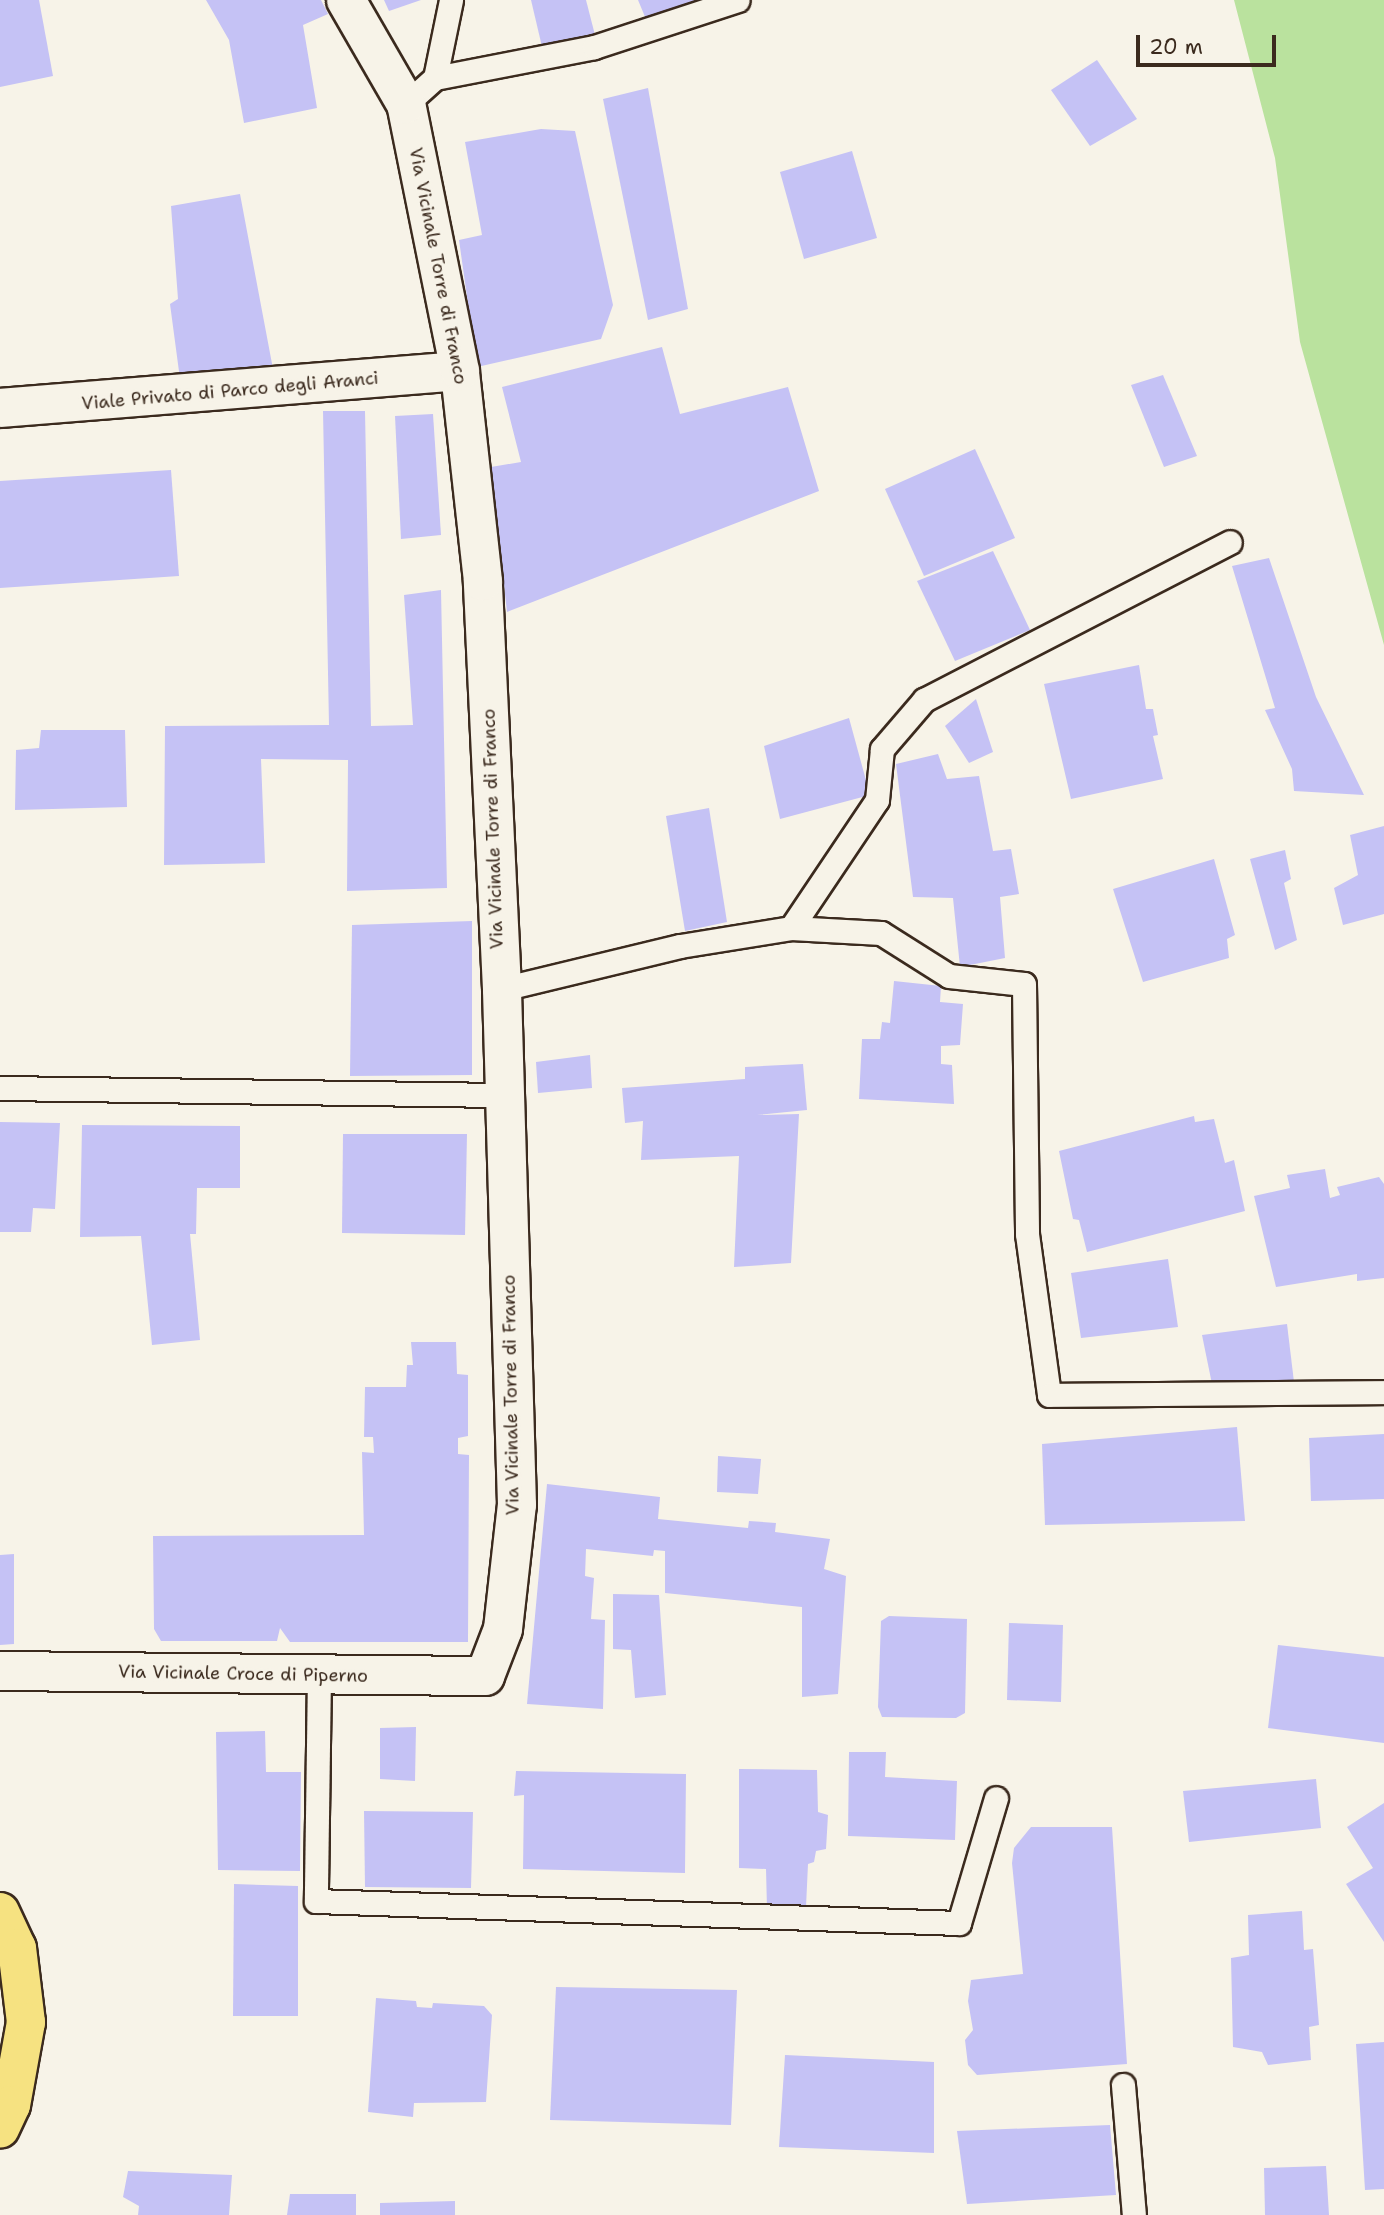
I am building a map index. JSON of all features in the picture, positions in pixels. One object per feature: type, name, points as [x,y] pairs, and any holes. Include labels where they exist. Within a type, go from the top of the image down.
[{"type":"highway","points":[[0,1912],[17,1948],[26,2022],[11,2105],[0,2129]]},
{"type":"street","name":"Via Vicinale Torre di Franco","points":[[346,0],[406,104],[460,372],[483,581],[502,989],[517,1505],[503,1629],[485,1676]]},
{"type":"street","name":"Viale Privato di Parco degli Aranci","points":[[0,408],[460,372]]},
{"type":"street","name":"Via Vicinale Croce di Piperno","points":[[0,1671],[485,1676]]},
{"type":"lane","points":[[435,78],[451,0]]},
{"type":"lane","points":[[406,104],[435,78],[594,47],[738,0]]},
{"type":"lane","points":[[791,928],[877,800],[881,749],[924,700],[1230,542]]},
{"type":"lane","points":[[502,989],[680,946],[791,928],[881,933],[949,976],[1024,984],[1027,1234],[1049,1395],[1384,1392]]},
{"type":"lane","points":[[0,1088],[503,1095]]},
{"type":"lane","points":[[319,1674],[316,1901],[959,1923],[996,1798]]},
{"type":"lane","points":[[1123,2085],[1134,2215]]},
{"type":"green space","points":[[1234,0],[1384,0],[1384,645],[1300,342],[1275,158]]},
{"type":"building","points":[[0,0],[39,0],[53,76],[0,87]]},
{"type":"building","points":[[206,0],[321,0],[328,14],[303,25],[317,108],[244,123],[229,40]]},
{"type":"building","points":[[384,0],[421,0],[389,11]]},
{"type":"building","points":[[531,0],[586,0],[596,39],[543,51]]},
{"type":"building","points":[[638,0],[703,0],[648,24]]},
{"type":"building","points":[[1097,60],[1137,119],[1090,146],[1051,90]]},
{"type":"building","points":[[648,88],[688,309],[648,320],[603,99]]},
{"type":"building","points":[[541,129],[575,131],[613,305],[601,339],[477,367],[459,240],[482,235],[465,142]]},
{"type":"building","points":[[852,151],[877,238],[804,259],[780,172]]},
{"type":"building","points":[[240,194],[273,369],[180,379],[170,304],[178,299],[171,206]]},
{"type":"building","points":[[662,347],[680,414],[788,387],[819,491],[507,612],[491,467],[521,462],[502,387]]},
{"type":"building","points":[[1163,375],[1197,456],[1164,467],[1131,385]]},
{"type":"building","points":[[323,411],[365,411],[371,726],[413,725],[404,595],[441,590],[447,888],[347,891],[348,760],[261,759],[265,863],[164,865],[165,726],[329,725]]},
{"type":"building","points":[[433,414],[441,535],[401,539],[395,416]]},
{"type":"building","points":[[975,449],[1015,538],[924,576],[885,489]]},
{"type":"building","points":[[171,470],[179,576],[0,588],[0,481]]},
{"type":"building","points":[[993,551],[1030,630],[955,661],[917,581]]},
{"type":"building","points":[[1269,558],[1316,697],[1364,795],[1294,791],[1292,769],[1265,710],[1275,708],[1232,566]]},
{"type":"building","points":[[1139,665],[1146,709],[1153,709],[1158,735],[1153,736],[1163,779],[1071,799],[1044,684]]},
{"type":"building","points":[[976,699],[993,752],[969,763],[945,726]]},
{"type":"building","points":[[849,718],[870,795],[780,819],[764,746]]},
{"type":"building","points":[[41,730],[125,730],[127,807],[15,810],[16,750],[39,748]]},
{"type":"building","points":[[938,754],[947,779],[979,776],[993,851],[1011,849],[1019,894],[1000,897],[1005,958],[960,967],[953,898],[913,897],[896,764]]},
{"type":"building","points":[[709,808],[727,922],[685,931],[666,816]]},
{"type":"building","points":[[1384,826],[1384,914],[1343,925],[1334,888],[1358,875],[1350,835]]},
{"type":"building","points":[[1285,850],[1291,879],[1284,883],[1297,940],[1275,950],[1250,859]]},
{"type":"building","points":[[1214,859],[1235,935],[1227,939],[1229,958],[1143,982],[1113,889]]},
{"type":"building","points":[[472,921],[472,1075],[350,1076],[352,925]]},
{"type":"building","points":[[894,981],[941,986],[940,1002],[963,1004],[960,1045],[941,1046],[941,1064],[952,1065],[954,1104],[859,1099],[862,1039],[880,1039],[882,1022],[890,1023]]},
{"type":"building","points":[[590,1055],[592,1088],[538,1093],[536,1062]]},
{"type":"building","points":[[803,1064],[807,1110],[757,1115],[799,1114],[791,1263],[734,1267],[739,1156],[641,1160],[643,1121],[625,1123],[622,1088],[745,1079],[745,1067]]},
{"type":"building","points":[[1194,1116],[1195,1122],[1214,1119],[1225,1163],[1234,1160],[1245,1211],[1087,1252],[1079,1220],[1073,1219],[1059,1151]]},
{"type":"building","points":[[0,1122],[60,1123],[55,1209],[33,1208],[31,1232],[0,1232]]},
{"type":"building","points":[[82,1125],[240,1126],[240,1188],[197,1188],[196,1234],[190,1234],[200,1340],[152,1345],[141,1236],[80,1237]]},
{"type":"building","points":[[343,1134],[467,1134],[465,1235],[342,1233]]},
{"type":"building","points":[[1325,1169],[1330,1198],[1340,1195],[1337,1187],[1379,1177],[1384,1184],[1384,1278],[1357,1281],[1357,1274],[1276,1287],[1254,1196],[1290,1188],[1287,1175]]},
{"type":"building","points":[[1168,1259],[1178,1327],[1081,1338],[1071,1273]]},
{"type":"building","points":[[1287,1324],[1294,1382],[1213,1389],[1202,1335]]},
{"type":"building","points":[[411,1342],[456,1342],[457,1374],[468,1375],[468,1436],[458,1438],[458,1454],[469,1455],[468,1642],[290,1642],[280,1628],[277,1641],[161,1641],[154,1629],[153,1536],[364,1535],[362,1452],[374,1453],[373,1437],[364,1437],[365,1387],[406,1387],[407,1365],[413,1365]]},
{"type":"building","points":[[1237,1427],[1245,1521],[1045,1525],[1042,1444]]},
{"type":"building","points":[[1384,1434],[1384,1499],[1311,1501],[1309,1438]]},
{"type":"building","points":[[718,1456],[761,1459],[758,1494],[717,1492]]},
{"type":"building","points":[[547,1484],[660,1497],[658,1519],[748,1528],[749,1521],[776,1523],[775,1532],[830,1539],[824,1569],[846,1576],[838,1694],[802,1697],[802,1607],[665,1593],[665,1551],[654,1550],[653,1556],[586,1549],[585,1576],[594,1578],[591,1619],[605,1620],[603,1709],[527,1704]]},
{"type":"building","points":[[14,1554],[14,1644],[0,1645],[0,1555]]},
{"type":"building","points":[[613,1594],[659,1595],[666,1695],[635,1698],[631,1650],[613,1649]]},
{"type":"building","points":[[889,1616],[967,1619],[965,1713],[956,1718],[882,1717],[878,1707],[881,1621]]},
{"type":"building","points":[[1009,1623],[1063,1625],[1061,1702],[1007,1700]]},
{"type":"building","points":[[1278,1645],[1384,1657],[1384,1743],[1268,1728]]},
{"type":"building","points":[[416,1727],[415,1781],[380,1779],[380,1728]]},
{"type":"building","points":[[265,1731],[266,1772],[301,1772],[300,1871],[218,1870],[216,1732]]},
{"type":"building","points":[[849,1752],[886,1752],[885,1777],[957,1781],[955,1840],[848,1836]]},
{"type":"building","points":[[739,1769],[817,1770],[818,1812],[828,1815],[826,1849],[816,1851],[814,1862],[808,1864],[806,1907],[767,1909],[766,1869],[739,1868]]},
{"type":"building","points":[[516,1771],[686,1774],[685,1873],[523,1869],[524,1795],[514,1796]]},
{"type":"building","points":[[1316,1779],[1321,1828],[1189,1842],[1183,1791]]},
{"type":"building","points":[[1384,1803],[1384,1942],[1346,1884],[1373,1868],[1347,1827]]},
{"type":"building","points":[[364,1811],[473,1812],[471,1888],[365,1887]]},
{"type":"building","points":[[1031,1827],[1112,1827],[1127,2064],[977,2075],[968,2065],[965,2040],[973,2030],[968,2001],[971,1980],[1023,1974],[1012,1863],[1014,1848]]},
{"type":"building","points":[[234,1884],[298,1886],[298,2016],[233,2016]]},
{"type":"building","points":[[1302,1911],[1304,1950],[1313,1949],[1319,2025],[1309,2027],[1311,2060],[1268,2065],[1262,2052],[1233,2047],[1231,1958],[1249,1955],[1248,1915]]},
{"type":"building","points":[[556,1987],[737,1990],[731,2125],[550,2120]]},
{"type":"building","points":[[376,1998],[416,2001],[417,2007],[432,2008],[433,2003],[484,2006],[492,2015],[486,2102],[414,2103],[413,2117],[368,2112]]},
{"type":"building","points":[[1384,2042],[1384,2189],[1365,2190],[1356,2044]]},
{"type":"building","points":[[785,2055],[934,2062],[934,2153],[779,2147]]},
{"type":"building","points":[[1110,2125],[1116,2195],[967,2204],[957,2131]]},
{"type":"building","points":[[1326,2166],[1329,2215],[1265,2215],[1264,2168]]},
{"type":"building","points":[[128,2171],[232,2175],[229,2215],[138,2215],[139,2206],[123,2197]]},
{"type":"building","points":[[290,2194],[356,2194],[356,2215],[287,2215]]},
{"type":"building","points":[[455,2201],[455,2215],[380,2215],[380,2203]]}]
